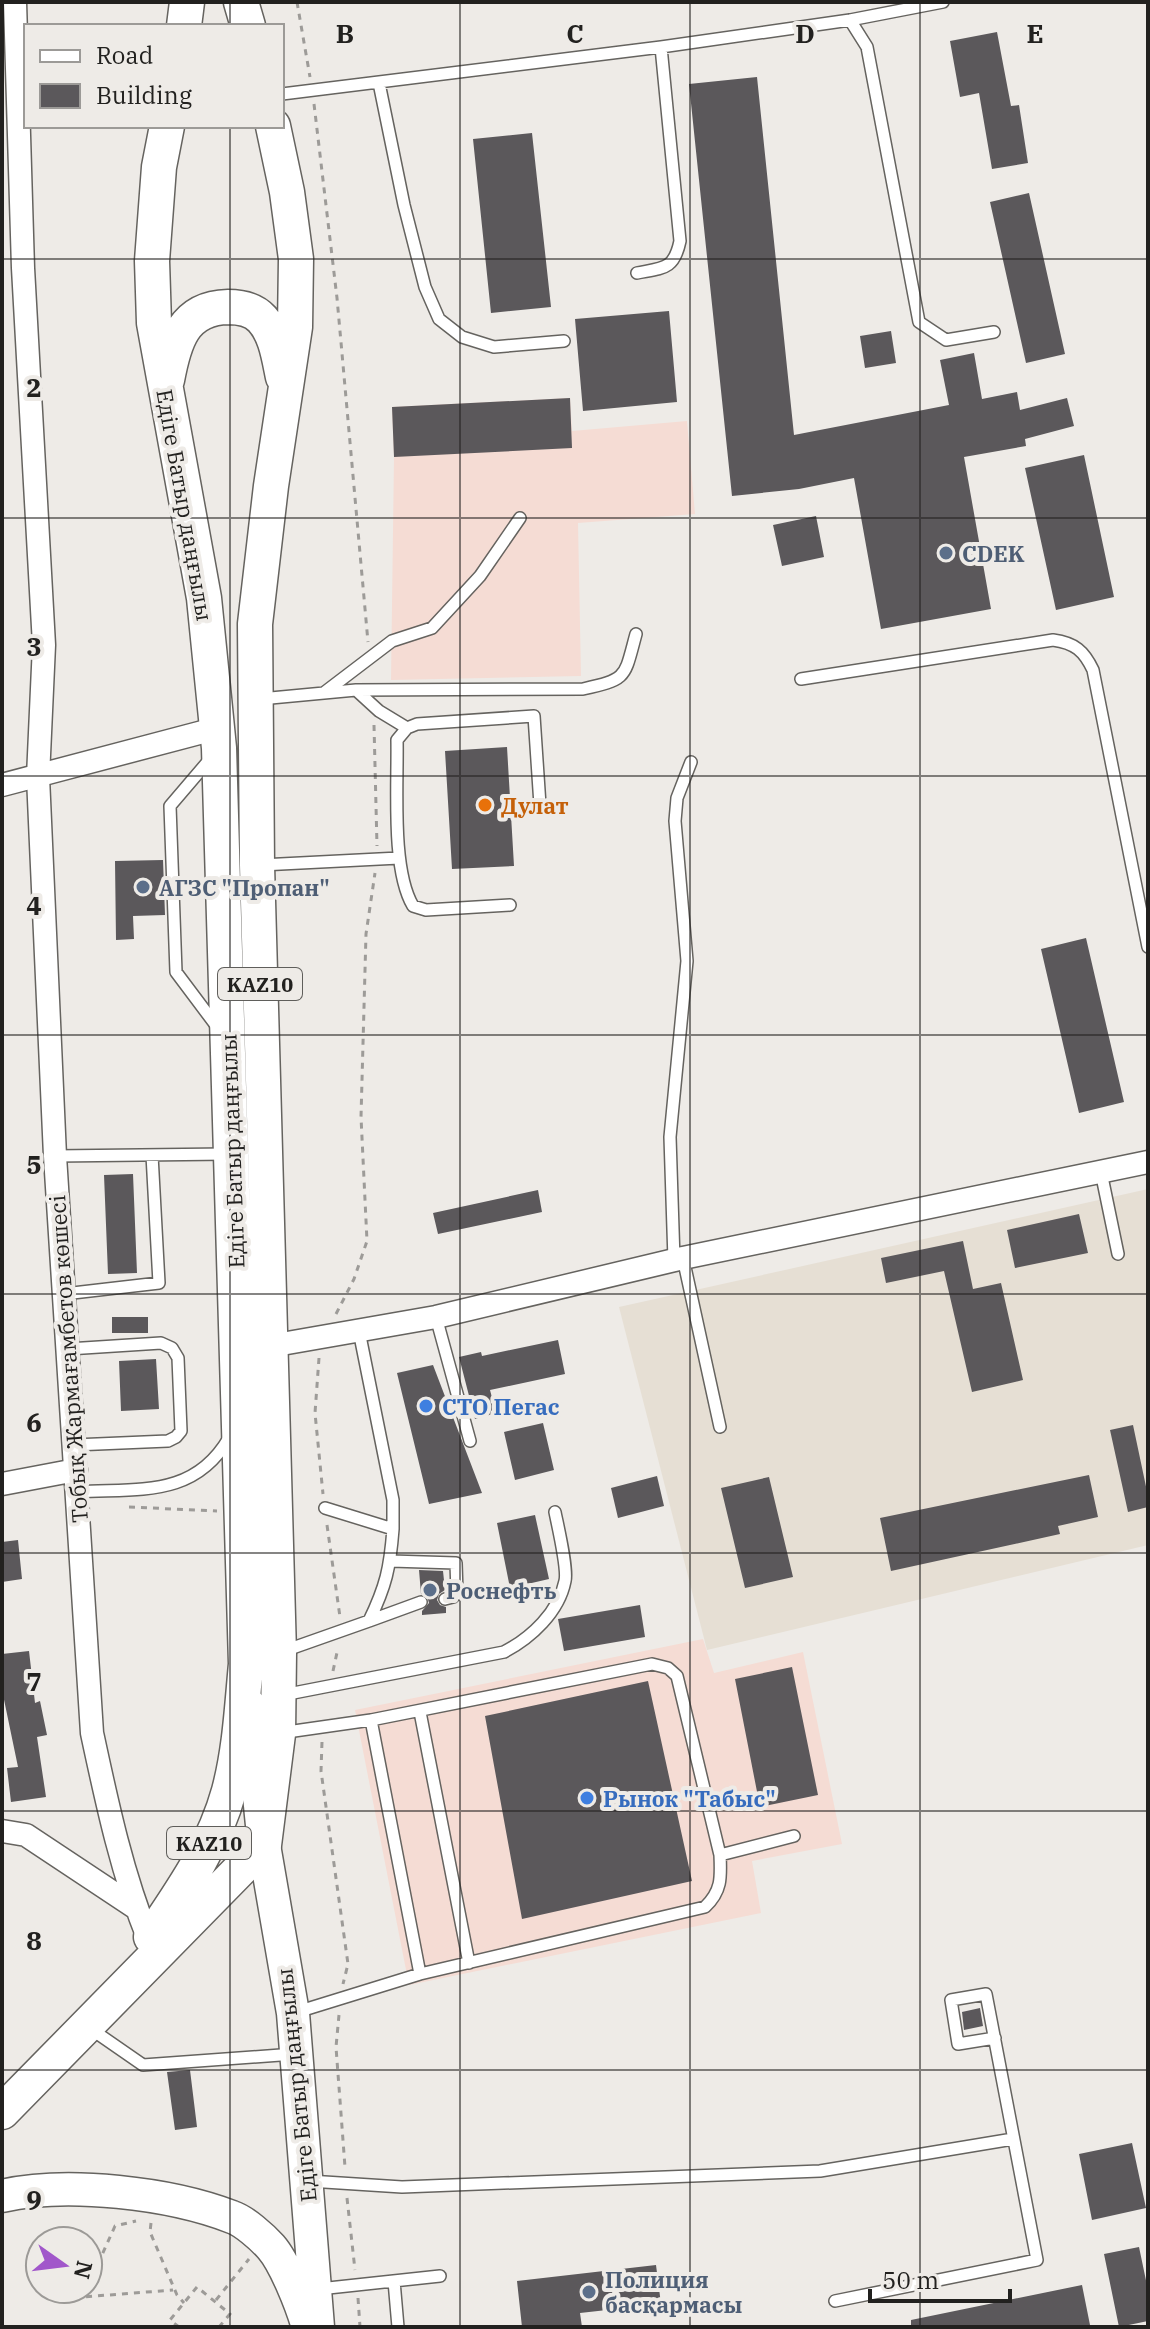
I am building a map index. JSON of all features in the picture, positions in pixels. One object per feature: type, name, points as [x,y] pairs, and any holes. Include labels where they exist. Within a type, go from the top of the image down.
[{"type":"main road","points":[[184,24],[187,2]]},
{"type":"main road","points":[[241,2],[247,24]]},
{"type":"main road","name":"Едіге Батыр даңғылы","points":[[167,128],[159,167],[152,261],[154,323],[204,598],[218,738],[246,1664],[264,1845],[293,2013],[318,2327]]},
{"type":"main road","name":"Едіге Батыр даңғылы","points":[[264,1845],[278,1734],[279,1653],[257,865],[255,624],[271,486],[295,327],[296,259],[287,192],[273,128]]},
{"type":"main road","points":[[165,391],[172,353],[186,323],[211,307],[243,307],[262,319],[276,344],[287,393]]},
{"type":"main road","name":"KAZ10","points":[[112,2000],[187,1885],[213,1836],[229,1792],[238,1747],[246,1664]]},
{"type":"main road","name":"KAZ10","points":[[2,2112],[264,1845]]},
{"type":"main road","points":[[2,2196],[63,2190],[235,2218],[272,2248],[301,2303],[308,2327]]},
{"type":"street","name":"Тобық Жармағамбетов көшесі","points":[[15,2],[23,268],[44,645],[38,777],[55,1156],[92,1733],[106,1799],[136,1908],[149,1940]]},
{"type":"street","points":[[2,785],[218,738]]},
{"type":"street","points":[[270,1346],[436,1317],[678,1259],[1148,1162]]},
{"type":"street","points":[[2,1484],[77,1481]]},
{"type":"street","points":[[2,1831],[26,1835],[136,1908]]},
{"type":"lane","points":[[284,94],[661,47],[850,20],[943,2]]},
{"type":"lane","points":[[850,20],[867,47],[919,322],[946,340],[994,332]]},
{"type":"lane","points":[[637,273],[668,266],[677,256],[680,241],[661,47]]},
{"type":"lane","points":[[379,83],[407,219],[425,287],[439,319],[462,337],[494,347],[564,341]]},
{"type":"lane","points":[[322,694],[392,641],[432,628],[480,576],[520,518]]},
{"type":"lane","points":[[255,699],[356,690],[583,689],[615,682],[627,669],[636,634]]},
{"type":"lane","points":[[801,679],[1053,640],[1070,642],[1085,654],[1093,670],[1148,947]]},
{"type":"lane","points":[[356,690],[407,728]]},
{"type":"lane","points":[[510,905],[426,910],[413,906],[405,893],[399,858],[397,740],[407,728],[417,724],[534,716],[540,805]]},
{"type":"lane","points":[[218,738],[170,806],[176,972],[229,1042]]},
{"type":"lane","points":[[691,762],[677,798],[675,821],[687,961],[670,1137],[678,1259],[720,1427]]},
{"type":"lane","points":[[257,865],[399,858]]},
{"type":"lane","points":[[55,1156],[232,1154]]},
{"type":"lane","points":[[64,1294],[159,1283],[152,1155]]},
{"type":"lane","points":[[1101,1172],[1118,1254]]},
{"type":"lane","points":[[436,1317],[470,1441]]},
{"type":"lane","points":[[359,1331],[393,1500],[391,1561],[385,1587],[369,1621]]},
{"type":"lane","points":[[68,1349],[161,1343],[172,1348],[178,1358],[181,1431],[176,1437],[168,1441],[74,1445]]},
{"type":"lane","points":[[77,1481],[172,1486],[198,1474],[218,1457],[239,1420]]},
{"type":"lane","points":[[325,1508],[393,1529]]},
{"type":"lane","points":[[279,1696],[504,1652],[521,1643],[552,1609],[566,1580],[555,1512]]},
{"type":"lane","points":[[391,1561],[456,1563],[457,1593],[445,1599]]},
{"type":"lane","points":[[279,1653],[421,1602]]},
{"type":"lane","points":[[278,1734],[420,1712],[652,1664],[668,1668],[677,1676],[720,1855],[721,1878],[717,1896],[705,1907],[420,1974],[293,2013]]},
{"type":"lane","points":[[420,1712],[469,1963]]},
{"type":"lane","points":[[371,1720],[420,1974]]},
{"type":"lane","points":[[720,1855],[794,1836]]},
{"type":"lane","points":[[835,2301],[1037,2260],[1013,2139],[995,2038],[986,1994],[951,2000],[958,2044],[995,2038]]},
{"type":"lane","points":[[87,2026],[143,2065],[295,2054]]},
{"type":"lane","points":[[305,2181],[402,2187],[820,2171],[1013,2139]]},
{"type":"lane","points":[[314,2289],[440,2276]]},
{"type":"lane","points":[[394,2281],[398,2327]]},
{"type":"path","points":[[297,2],[312,92],[337,298],[369,659]]},
{"type":"path","points":[[329,1686],[342,1631],[315,1413],[317,1368],[323,1337],[354,1279],[367,1241],[361,1117],[366,934],[377,859],[373,705]]},
{"type":"path","points":[[122,1506],[225,1512]]},
{"type":"path","points":[[322,1728],[321,1771],[348,1964],[340,1999],[336,2047],[360,2327]]},
{"type":"path","points":[[104,2250],[115,2226],[152,2206]]},
{"type":"path","points":[[152,2206],[150,2232],[175,2290],[184,2303]]},
{"type":"path","points":[[215,2301],[264,2241]]},
{"type":"path","points":[[179,2327],[170,2320],[197,2287],[230,2314],[219,2327]]},
{"type":"path","points":[[104,2295],[175,2290]]},
{"type":"shaded area","points":[[570,398],[572,431],[687,421],[695,514],[578,523],[581,676],[391,680],[392,407]]},
{"type":"shaded area","points":[[1148,1189],[1148,1545],[707,1650],[619,1307]]},
{"type":"shaded area","points":[[703,1639],[714,1673],[803,1652],[842,1844],[752,1861],[761,1913],[409,1985],[355,1710]]},
{"type":"building","points":[[997,32],[1011,106],[1019,105],[1028,163],[992,169],[979,93],[960,97],[950,41]]},
{"type":"building","points":[[757,77],[794,435],[949,405],[940,360],[974,353],[982,399],[1017,392],[1020,410],[1067,398],[1074,426],[1025,439],[1026,446],[964,457],[991,609],[881,629],[854,478],[799,489],[732,496],[689,84]]},
{"type":"building","points":[[532,133],[551,307],[491,313],[473,139]]},
{"type":"building","points":[[1029,193],[1065,354],[1026,363],[990,202]]},
{"type":"building","points":[[669,311],[677,402],[583,411],[575,319]]},
{"type":"building","points":[[891,331],[896,363],[865,368],[860,336]]},
{"type":"building","points":[[570,398],[572,448],[394,457],[392,407]]},
{"type":"building","points":[[1084,455],[1114,597],[1056,610],[1025,468]]},
{"type":"building","points":[[816,516],[824,557],[782,566],[773,525]]},
{"type":"building","points":[[507,747],[514,866],[452,869],[445,751]]},
{"type":"building","points":[[163,860],[165,915],[133,916],[134,939],[116,940],[115,861]]},
{"type":"building","points":[[1086,938],[1124,1102],[1079,1113],[1041,949]]},
{"type":"building","points":[[133,1174],[137,1273],[108,1274],[104,1175]]},
{"type":"building","points":[[538,1190],[542,1212],[438,1234],[433,1213]]},
{"type":"building","points":[[1079,1214],[1088,1253],[1015,1268],[1007,1230]]},
{"type":"building","points":[[963,1241],[973,1289],[1001,1283],[1023,1380],[972,1392],[944,1271],[886,1283],[881,1258]]},
{"type":"building","points":[[112,1317],[148,1317],[148,1333],[112,1333]]},
{"type":"building","points":[[558,1340],[565,1374],[490,1390],[496,1413],[475,1419],[459,1357],[481,1352],[482,1356]]},
{"type":"building","points":[[156,1359],[159,1409],[121,1411],[119,1361]]},
{"type":"building","points":[[433,1365],[482,1493],[429,1504],[397,1373]]},
{"type":"building","points":[[543,1423],[554,1470],[515,1480],[504,1432]]},
{"type":"building","points":[[1133,1425],[1148,1507],[1128,1512],[1110,1430]]},
{"type":"building","points":[[1089,1475],[1098,1517],[1058,1526],[1060,1534],[891,1571],[880,1518]]},
{"type":"building","points":[[657,1476],[664,1506],[618,1518],[611,1488]]},
{"type":"building","points":[[769,1477],[793,1577],[745,1588],[721,1488]]},
{"type":"building","points":[[535,1515],[549,1579],[510,1588],[497,1523]]},
{"type":"building","points":[[18,1540],[22,1579],[2,1582],[2,1542]]},
{"type":"building","points":[[419,1570],[443,1571],[445,1590],[437,1600],[446,1607],[446,1613],[422,1615],[429,1603],[427,1596],[421,1594]]},
{"type":"building","points":[[640,1605],[645,1637],[564,1651],[558,1619]]},
{"type":"building","points":[[29,1651],[35,1703],[40,1701],[47,1735],[37,1737],[46,1797],[11,1802],[7,1768],[18,1767],[2,1690],[2,1654]]},
{"type":"building","points":[[792,1667],[818,1795],[760,1807],[735,1679]]},
{"type":"building","name":"Рынок \"Табыс\"","points":[[648,1681],[692,1881],[522,1919],[485,1716]]},
{"type":"building","points":[[980,2008],[983,2026],[964,2030],[962,2012]]},
{"type":"building","points":[[190,2070],[197,2127],[175,2130],[167,2072]]},
{"type":"building","points":[[1132,2143],[1146,2208],[1092,2220],[1079,2154]]},
{"type":"building","points":[[1139,2247],[1148,2290],[1148,2321],[1119,2327],[1104,2254]]},
{"type":"building","name":"Полиция басқармасы","points":[[656,2265],[661,2304],[580,2313],[582,2327],[522,2327],[517,2281]]},
{"type":"building","points":[[1082,2285],[1090,2325],[911,2327],[911,2320]]},
{"type":"place","name":"CDEK","points":[[946,553]]},
{"type":"place","name":"Дулат","points":[[485,805]]},
{"type":"place","name":"АГЗС \"Пропан\"","points":[[143,887]]},
{"type":"place","name":"СТО Пегас","points":[[426,1406]]},
{"type":"place","name":"Роснефть","points":[[430,1590]]},
{"type":"place","name":"Рынок \"Табыс\"","points":[[587,1798]]},
{"type":"place","name":"Полиция басқармасы","points":[[589,2292]]}]
